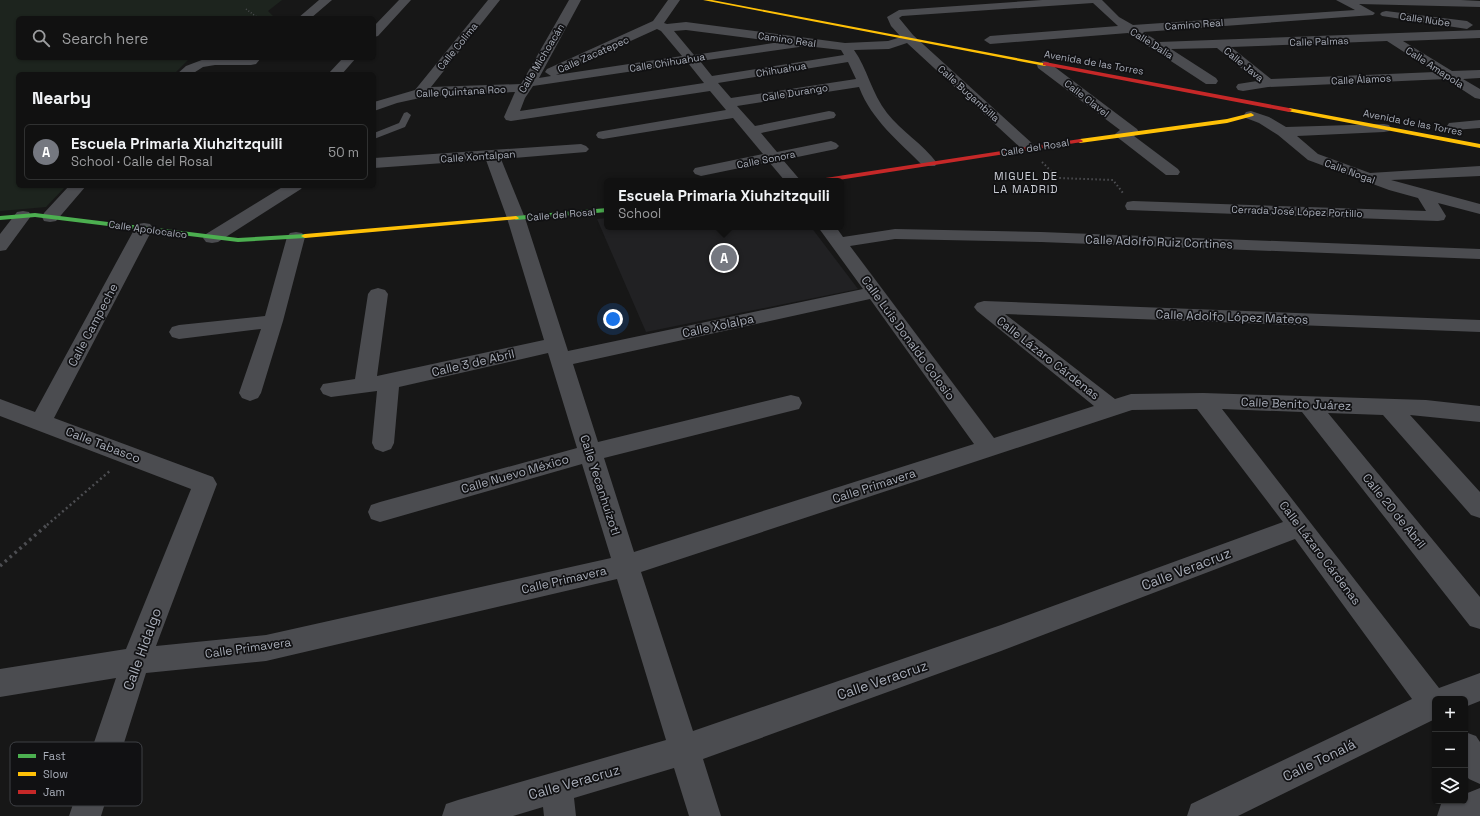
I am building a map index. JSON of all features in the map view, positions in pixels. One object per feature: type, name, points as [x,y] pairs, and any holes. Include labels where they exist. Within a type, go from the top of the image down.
[{"type":"street","points":[[306,16],[326,0]]},
{"type":"street","points":[[376,31],[405,0]]},
{"type":"street","name":"Calle Colima","points":[[421,91],[494,0]]},
{"type":"street","name":"Calle Michoacán","points":[[575,0],[527,85],[518,97],[511,117],[711,83]]},
{"type":"street","points":[[674,0],[661,26],[692,58],[748,128],[791,178]]},
{"type":"street","name":"Avenida de las Torres","points":[[705,0],[909,32],[1043,65],[1237,99],[1480,146]]},
{"type":"street","points":[[895,23],[893,17],[898,13],[951,4],[1093,0]]},
{"type":"street","name":"Calle Dalia","points":[[1096,0],[1115,19],[1129,29],[1217,82]]},
{"type":"street","points":[[1342,0],[1369,12]]},
{"type":"street","points":[[1346,0],[1480,4]]},
{"type":"street","name":"Camino Real","points":[[986,40],[1369,12]]},
{"type":"street","name":"Calle Nube","points":[[1369,12],[1480,26]]},
{"type":"street","points":[[881,20],[895,23]]},
{"type":"street","name":"Calle Bugambilla","points":[[895,23],[909,32],[1029,148]]},
{"type":"street","name":"Calle Zacatepec","points":[[527,85],[661,26]]},
{"type":"street","name":"Camino Real","points":[[661,26],[686,26],[805,42],[849,52],[889,45],[909,32]]},
{"type":"street","name":"Calle Palmas","points":[[1158,46],[1480,34]]},
{"type":"street","name":"Calle Amapola","points":[[1390,38],[1480,95]]},
{"type":"street","name":"Avenida de las Torres","points":[[986,40],[1028,48]]},
{"type":"street","name":"Calle Chihuahua","points":[[527,85],[692,58],[805,42]]},
{"type":"street","name":"Calle Java","points":[[1220,44],[1271,88]]},
{"type":"street","points":[[849,52],[862,82],[880,115],[929,162]]},
{"type":"street","name":"Chihuahua","points":[[711,83],[849,52]]},
{"type":"street","points":[[186,72],[191,66],[208,60],[253,60]]},
{"type":"street","points":[[337,72],[348,60]]},
{"type":"street","name":"Calle Clavel","points":[[1043,65],[1127,133],[1172,172]]},
{"type":"street","name":"Calle Álamos","points":[[1240,86],[1271,88],[1447,75],[1480,74]]},
{"type":"street","points":[[1188,77],[1217,82]]},
{"type":"street","name":"Calle Durango","points":[[603,135],[862,82]]},
{"type":"street","name":"Calle Quintana Roo","points":[[376,105],[387,100],[421,91],[527,85]]},
{"type":"street","points":[[1237,99],[1240,86]]},
{"type":"street","name":"Calle Nogal","points":[[1237,99],[1251,115],[1264,120],[1283,132],[1313,157],[1425,196],[1480,209]]},
{"type":"street","points":[[731,128],[748,128],[829,115]]},
{"type":"street","name":"Calle del Rosal","points":[[836,178],[929,162],[1227,120],[1251,115]]},
{"type":"street","points":[[1450,125],[1480,124]]},
{"type":"street","name":"Avenida de las Torres","points":[[1450,125],[1480,130]]},
{"type":"street","points":[[1283,132],[1384,128]]},
{"type":"street","name":"Calle Sonora","points":[[701,171],[831,146]]},
{"type":"street","name":"Calle Xontalpan","points":[[376,163],[581,149]]},
{"type":"street","name":"Calle Yecanhuízotl","points":[[492,155],[516,218],[705,816]]},
{"type":"street","points":[[1365,176],[1480,171]]},
{"type":"street","points":[[50,217],[76,188]]},
{"type":"street","points":[[212,238],[292,188]]},
{"type":"street","name":"Cerrada José López Portillo","points":[[1133,206],[1438,216],[1425,196]]},
{"type":"street","name":"Calle del Rosal","points":[[516,218],[604,210]]},
{"type":"street","points":[[0,246],[23,216]]},
{"type":"street","name":"Calle Apolocalco","points":[[0,218],[23,216],[50,217],[238,240],[296,237],[516,218]]},
{"type":"street","name":"Calle Campeche","points":[[41,422],[144,228]]},
{"type":"street","name":"Calle Adolfo Ruiz Cortines","points":[[833,235],[895,234],[1041,237],[1480,254]]},
{"type":"street","name":"Calle Luis Donaldo Colosio","points":[[833,235],[990,448]]},
{"type":"street","points":[[250,393],[273,322],[296,237]]},
{"type":"street","name":"Calle Xolalpa","points":[[558,352],[875,292]]},
{"type":"street","points":[[365,385],[378,294]]},
{"type":"street","name":"Calle Adolfo López Mateos","points":[[984,307],[1480,326]]},
{"type":"street","name":"Calle Lázaro Cárdenas","points":[[984,307],[1112,408]]},
{"type":"street","points":[[178,332],[273,322]]},
{"type":"street","name":"Calle 3 de Abril","points":[[331,389],[389,382],[558,352]]},
{"type":"street","points":[[382,443],[389,382]]},
{"type":"street","name":"Calle Lázaro Cárdenas","points":[[1203,401],[1433,696]]},
{"type":"street","name":"Calle Benito Juárez","points":[[1112,408],[1131,402],[1203,401],[1426,408],[1480,414]]},
{"type":"street","name":"Calle Nuevo México","points":[[380,512],[590,453],[791,404]]},
{"type":"street","name":"Calle 20 de Abril","points":[[1308,404],[1480,617]]},
{"type":"street","name":"Calle Tabasco","points":[[0,407],[205,484]]},
{"type":"street","points":[[1389,407],[1480,508]]},
{"type":"street","name":"Calle Primavera","points":[[0,683],[136,661],[266,648],[626,566],[1112,408]]},
{"type":"street","name":"Calle Hidalgo","points":[[110,742],[136,661],[205,484]]},
{"type":"street","name":"Calle Veracruz","points":[[458,816],[558,801],[684,750],[1001,638],[1300,526]]},
{"type":"street","name":"Calle Tonalá","points":[[1456,696],[1480,687]]},
{"type":"street","name":"Calle Tonalá","points":[[1203,816],[1432,706]]},
{"type":"street","points":[[1468,751],[1480,768]]},
{"type":"street","points":[[1453,816],[1480,804]]},
{"type":"street","name":"Calle Hidalgo","points":[[86,816],[89,806]]},
{"type":"lane","points":[[376,135],[402,125],[408,115]]},
{"type":"path","points":[[246,9],[255,16]]},
{"type":"path","points":[[1029,148],[1058,178],[1114,180],[1133,206]]},
{"type":"path","points":[[0,566],[128,455]]},
{"type":"shaded area","points":[[0,0],[282,0],[268,11],[273,16],[16,16],[16,60],[188,60],[176,72],[16,72],[16,188],[64,188],[46,207],[0,211]]},
{"type":"shaded area","points":[[604,218],[604,230],[813,230],[858,289],[646,332],[597,219]]},
{"type":"traffic: fast","points":[[516,218],[604,210]]},
{"type":"traffic: fast","points":[[0,218],[35,215],[238,240],[305,236]]},
{"type":"traffic: slow","points":[[705,0],[1045,64]]},
{"type":"traffic: slow","points":[[1289,110],[1480,146]]},
{"type":"traffic: slow","points":[[1080,141],[1227,121],[1251,115]]},
{"type":"traffic: slow","points":[[305,236],[516,218]]},
{"type":"traffic: jam","points":[[1045,64],[1289,110]]},
{"type":"traffic: jam","points":[[839,178],[1080,141]]},
{"type":"place","name":"Escuela Primaria Xiuhzitzquili","points":[[724,258]]},
{"type":"district","name":"MIGUEL DE LA MADRID","points":[[1026,182]]}]
